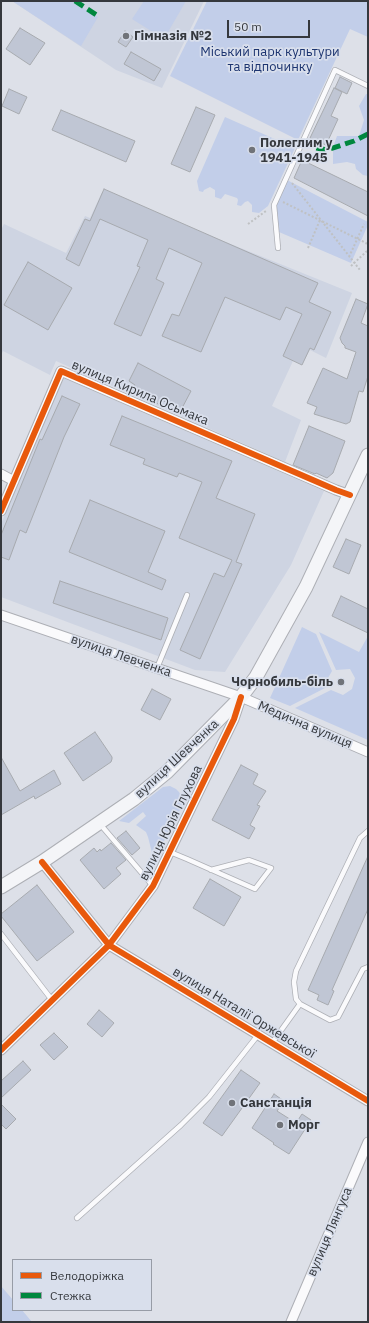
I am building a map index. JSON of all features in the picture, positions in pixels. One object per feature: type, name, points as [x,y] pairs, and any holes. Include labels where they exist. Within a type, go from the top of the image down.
[{"type":"main road","name":"вулиця Шевченка","points":[[4,887],[134,799],[167,772],[241,697],[256,677],[306,587],[368,455]]},
{"type":"street","name":"вулиця Кирила Осьмака","points":[[1,511],[61,372],[350,495]]},
{"type":"street","points":[[1,474],[14,481]]},
{"type":"street","name":"вулиця Левченка","points":[[1,615],[241,697]]},
{"type":"street","name":"Медична вулиця","points":[[241,697],[368,752]]},
{"type":"street","name":"вулиця Юрія Глухова","points":[[1,1050],[109,945],[153,886],[234,719],[241,697]]},
{"type":"street","points":[[42,862],[109,945]]},
{"type":"street","name":"вулиця Наталії Оржевської","points":[[109,945],[368,1100]]},
{"type":"street","name":"вулиця Лянгуса","points":[[292,1322],[368,1142]]},
{"type":"lane","points":[[278,248],[274,205],[335,70],[368,86]]},
{"type":"lane","points":[[157,668],[187,595]]},
{"type":"lane","points":[[99,823],[153,886]]},
{"type":"lane","points":[[368,831],[360,838],[296,971],[294,982],[296,999],[300,1004],[330,1020],[338,1017],[363,969],[368,967]]},
{"type":"lane","points":[[170,852],[211,870],[255,889],[270,868],[249,860],[211,870]]},
{"type":"lane","points":[[1,934],[52,1000]]},
{"type":"lane","points":[[272,1043],[300,1004]]},
{"type":"lane","points":[[77,1218],[209,1097],[258,1034]]},
{"type":"path","points":[[287,176],[360,270]]},
{"type":"path","points":[[277,199],[366,242],[368,246]]},
{"type":"path","points":[[248,224],[274,205]]},
{"type":"path","points":[[308,248],[320,220]]},
{"type":"path","points":[[349,256],[364,224]]},
{"type":"path","points":[[351,266],[368,250]]},
{"type":"shaded area","name":"Гімназія №2","points":[[12,1],[204,1],[162,88],[116,70]]},
{"type":"shaded area","points":[[102,192],[352,293],[326,358],[310,350],[302,364],[293,361],[272,406],[301,420],[285,462],[56,361],[50,375],[3,351],[1,355],[1,230],[4,224],[66,253],[85,216],[90,218]]},
{"type":"shaded area","points":[[64,378],[324,491],[291,565],[225,672],[195,670],[1,597],[1,524],[40,427]]},
{"type":"green space","points":[[12,1],[83,1],[80,6],[98,17],[81,46]]},
{"type":"green space","points":[[144,1],[186,1],[164,39],[132,19]]},
{"type":"green space","name":"Міський парк культури та відпочинку","points":[[207,1],[368,1],[368,37],[350,29],[298,140],[170,76]]},
{"type":"green space","points":[[366,94],[368,94],[368,176],[363,175],[356,169],[355,164],[347,162],[333,164],[333,147],[337,136],[359,136],[364,120],[359,106]]},
{"type":"green space","points":[[225,117],[295,148],[268,206],[259,213],[252,212],[252,205],[248,201],[241,206],[237,205],[237,198],[225,194],[221,199],[215,197],[215,190],[210,187],[203,192],[199,191],[197,181]]},
{"type":"green space","points":[[287,180],[368,222],[351,263],[279,232],[275,206]]},
{"type":"green space","points":[[302,627],[316,634],[332,671],[328,678],[329,686],[290,706],[270,698]]},
{"type":"green space","points":[[319,632],[359,652],[368,636],[368,740],[295,708],[331,690],[343,695],[352,689],[355,678],[350,669],[336,670]]},
{"type":"green space","points":[[170,786],[179,792],[184,802],[154,861],[146,832],[136,825],[146,816],[143,812],[129,823],[119,821],[163,787]]},
{"type":"green space","points":[[1,1286],[12,1299],[12,1311],[23,1311],[32,1322],[1,1322]]},
{"type":"building","points":[[20,28],[45,43],[30,65],[6,49]]},
{"type":"building","points":[[125,31],[133,37],[126,47],[118,42]]},
{"type":"building","points":[[131,52],[161,69],[154,81],[124,64]]},
{"type":"building","points":[[340,77],[352,83],[347,94],[335,88]]},
{"type":"building","points":[[334,88],[342,92],[331,116],[338,119],[326,145],[310,138]]},
{"type":"building","points":[[9,89],[27,97],[19,114],[2,106]]},
{"type":"building","points":[[196,107],[215,115],[190,172],[171,164]]},
{"type":"building","points":[[61,110],[135,141],[126,162],[52,130]]},
{"type":"building","points":[[302,160],[368,192],[368,216],[294,178]]},
{"type":"building","points":[[104,189],[318,283],[309,302],[331,312],[314,350],[310,348],[302,365],[283,356],[302,314],[286,307],[280,320],[225,297],[201,352],[162,336],[172,314],[179,316],[202,263],[169,248],[156,279],[164,283],[141,336],[114,324],[140,267],[137,266],[148,240],[100,219],[79,266],[66,259],[85,219],[90,221]]},
{"type":"building","points":[[28,262],[72,288],[48,330],[4,305]]},
{"type":"building","points":[[356,299],[368,304],[361,323],[368,326],[368,376],[363,392],[359,391],[350,422],[346,424],[314,414],[317,407],[307,403],[323,368],[347,379],[356,352],[345,348],[340,338]]},
{"type":"building","points":[[138,363],[191,391],[181,410],[162,400],[160,405],[132,390],[135,385],[129,381]]},
{"type":"building","points":[[62,396],[80,404],[64,437],[26,533],[20,530],[9,560],[1,557],[1,535],[40,439],[42,440]]},
{"type":"building","points":[[122,416],[232,461],[216,498],[255,514],[236,562],[242,564],[200,659],[180,650],[214,573],[224,577],[232,560],[179,538],[202,482],[179,473],[177,477],[143,464],[145,459],[110,445]]},
{"type":"building","points":[[309,426],[345,441],[333,473],[327,478],[293,465]]},
{"type":"building","points":[[90,500],[165,531],[148,572],[166,580],[162,590],[69,552]]},
{"type":"building","points":[[346,539],[361,545],[349,574],[333,567]]},
{"type":"building","points":[[60,581],[168,618],[161,640],[53,603]]},
{"type":"building","points":[[341,596],[368,609],[368,633],[332,616]]},
{"type":"building","points":[[152,689],[171,699],[160,720],[141,710]]},
{"type":"building","points":[[95,732],[112,759],[111,762],[83,781],[64,753]]},
{"type":"building","points":[[1,757],[20,791],[54,770],[61,784],[35,799],[34,796],[1,815]]},
{"type":"building","points":[[241,765],[258,774],[253,784],[266,791],[257,805],[260,806],[250,825],[255,828],[249,839],[212,820]]},
{"type":"building","points":[[126,831],[140,848],[132,855],[117,838]]},
{"type":"building","points":[[111,843],[126,860],[116,868],[121,874],[104,889],[80,860],[94,848],[97,852],[100,849],[101,851]]},
{"type":"building","points":[[368,856],[368,909],[332,990],[334,991],[328,1005],[317,1000],[319,995],[308,990]]},
{"type":"building","points":[[210,879],[241,897],[224,926],[193,908]]},
{"type":"building","points":[[37,885],[74,932],[37,961],[1,916],[1,914]]},
{"type":"building","points":[[99,1010],[114,1023],[102,1037],[87,1024]]},
{"type":"building","points":[[54,1033],[68,1047],[54,1060],[40,1045]]},
{"type":"building","points":[[23,1061],[31,1070],[1,1098],[1,1081]]},
{"type":"building","name":"Санстанція","points":[[241,1070],[260,1083],[222,1136],[203,1123]]},
{"type":"building","name":"Морг","points":[[274,1094],[284,1101],[277,1111],[296,1123],[302,1114],[311,1120],[289,1154],[252,1128]]},
{"type":"building","points":[[1,1104],[16,1119],[6,1129],[1,1124]]},
{"type":"marked path","points":[[75,1],[98,16]]},
{"type":"marked path","points":[[303,141],[316,148],[327,150],[354,141],[368,134]]},
{"type":"cycle path","points":[[1,511],[61,371],[350,495]]},
{"type":"cycle path","points":[[1,1050],[109,945],[153,886],[234,719],[241,697]]},
{"type":"cycle path","points":[[42,862],[109,945],[368,1101]]},
{"type":"place","name":"Гімназія №2","points":[[126,36]]},
{"type":"place","name":"Полеглим у 1941-1945","points":[[252,150]]},
{"type":"place","name":"Чорнобиль-біль","points":[[341,682]]},
{"type":"place","name":"Санстанція","points":[[232,1103]]},
{"type":"place","name":"Морг","points":[[280,1125]]}]
